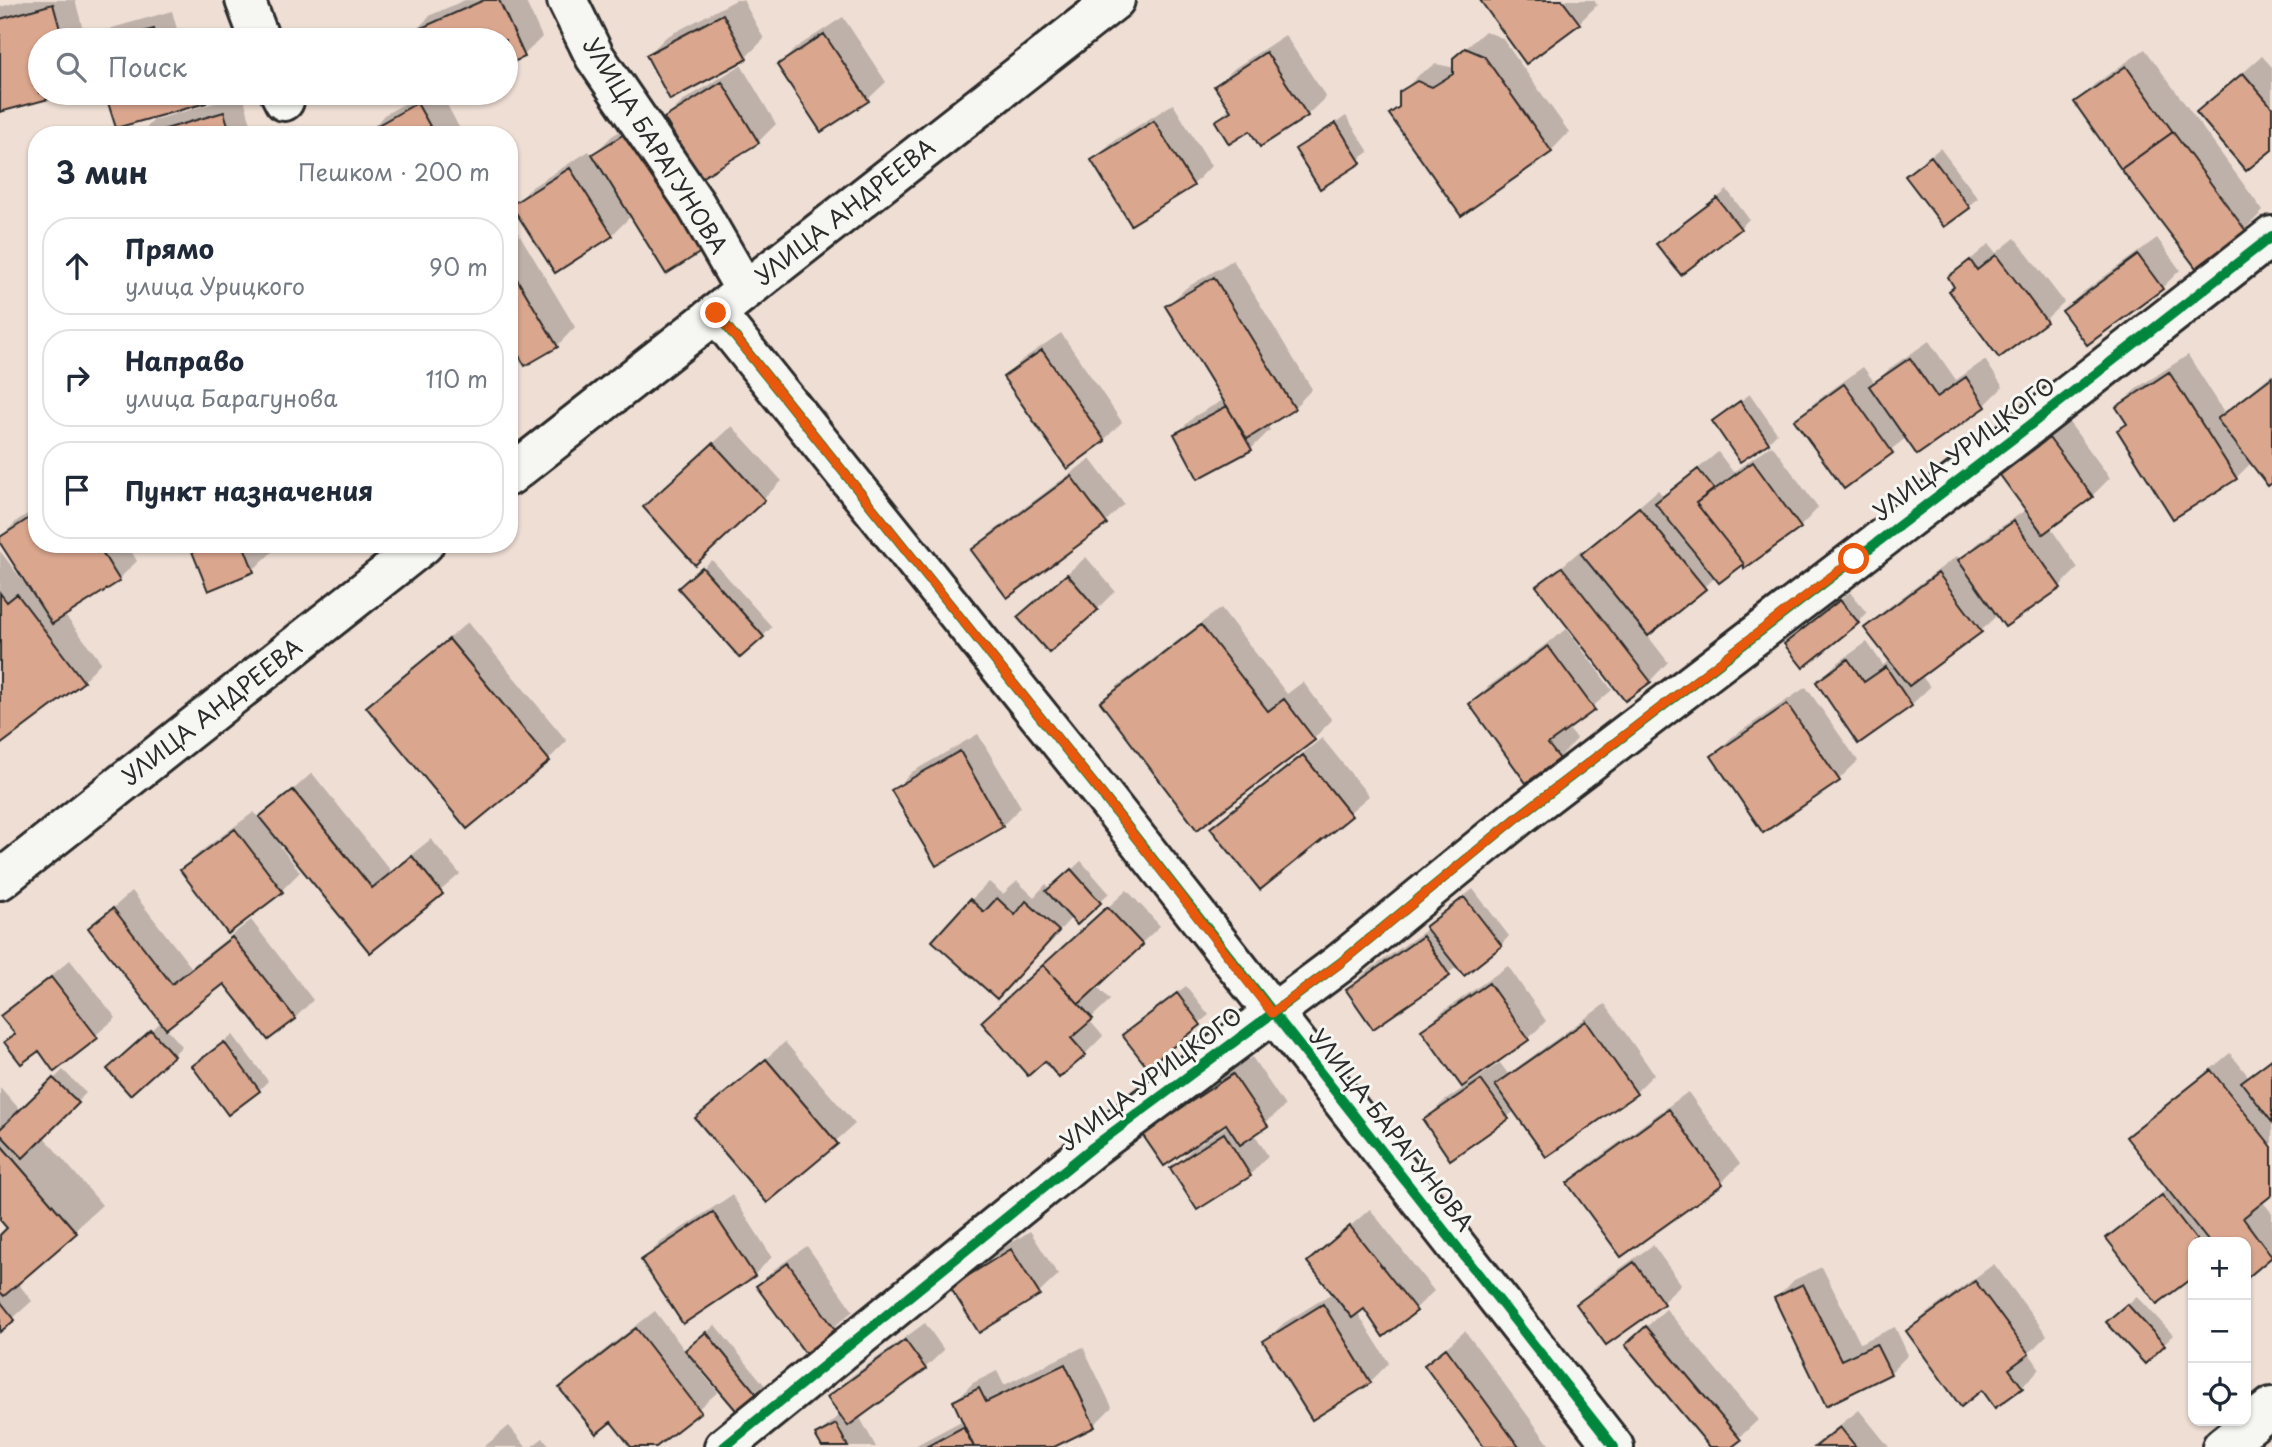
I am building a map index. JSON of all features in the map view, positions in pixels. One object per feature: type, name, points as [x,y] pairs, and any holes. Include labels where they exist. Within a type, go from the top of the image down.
[{"type":"street","points":[[245,0],[256,28]]},
{"type":"street","name":"УЛИЦА БАРАГУНОВА","points":[[567,0],[595,57],[696,205],[730,302],[1101,793],[1614,1447]]},
{"type":"street","name":"УЛИЦА АНДРЕЕВА","points":[[518,470],[1115,0]]},
{"type":"street","name":"УЛИЦА УРИЦКОГО","points":[[724,1447],[1093,1147],[1339,964],[1518,817],[2015,437],[2272,236]]},
{"type":"street","name":"УЛИЦА АНДРЕЕВА","points":[[0,880],[413,553]]},
{"type":"street","points":[[2222,1447],[2272,1407]]},
{"type":"building","points":[[484,0],[499,0],[512,28],[421,28]]},
{"type":"building","points":[[1480,0],[1562,0],[1580,24],[1526,64]]},
{"type":"building","points":[[53,4],[60,28],[28,28],[28,105],[0,112],[0,19]]},
{"type":"building","points":[[723,14],[747,59],[670,100],[646,55]]},
{"type":"building","points":[[824,34],[869,101],[821,132],[777,65]]},
{"type":"building","points":[[518,42],[525,57],[518,60]]},
{"type":"building","points":[[1465,48],[1484,56],[1552,152],[1461,216],[1389,114],[1399,107],[1399,92],[1417,81],[1432,87],[1453,74],[1453,58]]},
{"type":"building","points":[[1266,52],[1308,116],[1260,147],[1250,131],[1229,144],[1215,121],[1231,111],[1214,86]]},
{"type":"building","points":[[2126,66],[2173,132],[2121,169],[2074,102]]},
{"type":"building","points":[[2243,73],[2272,107],[2272,150],[2246,171],[2196,112]]},
{"type":"building","points":[[722,82],[759,143],[701,178],[664,118]]},
{"type":"building","points":[[109,105],[199,105],[123,126],[115,126]]},
{"type":"building","points":[[418,105],[430,126],[376,126]]},
{"type":"building","points":[[224,112],[228,126],[176,126]]},
{"type":"building","points":[[1154,121],[1194,186],[1131,225],[1091,160]]},
{"type":"building","points":[[1336,123],[1361,163],[1320,189],[1295,149]]},
{"type":"building","points":[[2173,132],[2246,231],[2196,268],[2121,169]]},
{"type":"building","points":[[626,133],[701,252],[666,274],[592,154]]},
{"type":"building","points":[[1931,156],[1970,208],[1944,227],[1905,176]]},
{"type":"building","points":[[570,168],[613,236],[555,273],[518,216],[518,201]]},
{"type":"building","points":[[1717,198],[1741,229],[1681,275],[1656,244]]},
{"type":"building","points":[[1996,255],[2047,322],[1999,358],[1949,291],[1954,287],[1948,277],[1970,260],[1977,270]]},
{"type":"building","points":[[2138,255],[2163,289],[2087,345],[2062,311]]},
{"type":"building","points":[[1214,277],[1295,409],[1247,439],[1165,306]]},
{"type":"building","points":[[518,281],[558,347],[525,366],[518,354]]},
{"type":"building","points":[[1042,350],[1105,441],[1067,469],[1003,377]]},
{"type":"building","points":[[1910,358],[1937,397],[1966,377],[1986,407],[1917,455],[1869,386]]},
{"type":"building","points":[[2169,372],[2237,479],[2173,519],[2117,430],[2127,424],[2116,407]]},
{"type":"building","points":[[2272,377],[2272,483],[2268,486],[2217,419]]},
{"type":"building","points":[[1844,384],[1893,453],[1844,489],[1794,420]]},
{"type":"building","points":[[1740,401],[1769,443],[1740,462],[1712,421]]},
{"type":"building","points":[[1227,406],[1252,450],[1198,479],[1174,434]]},
{"type":"building","points":[[2049,438],[2093,497],[2043,534],[2000,475]]},
{"type":"building","points":[[713,443],[765,500],[695,565],[643,507]]},
{"type":"building","points":[[1753,462],[1801,528],[1744,569],[1744,564],[1696,503]]},
{"type":"building","points":[[1698,469],[1714,489],[1696,503],[1744,564],[1719,583],[1655,503]]},
{"type":"building","points":[[1071,476],[1107,524],[1007,598],[971,550]]},
{"type":"building","points":[[1639,507],[1706,589],[1648,636],[1581,554]]},
{"type":"building","points":[[28,519],[28,553],[103,553],[120,581],[52,624],[0,543],[0,537]]},
{"type":"building","points":[[2014,521],[2061,588],[2005,627],[1958,560]]},
{"type":"building","points":[[193,553],[247,553],[254,572],[208,591]]},
{"type":"building","points":[[702,567],[764,637],[740,658],[678,588]]},
{"type":"building","points":[[1562,567],[1651,682],[1625,701],[1536,586]]},
{"type":"building","points":[[1938,573],[1982,632],[1909,686],[1864,628]]},
{"type":"building","points":[[1067,574],[1098,610],[1049,653],[1017,617]]},
{"type":"building","points":[[0,593],[7,602],[17,594],[84,682],[0,745]]},
{"type":"building","points":[[1840,600],[1859,623],[1803,668],[1784,644]]},
{"type":"building","points":[[1201,625],[1268,711],[1284,699],[1315,740],[1197,830],[1100,702]]},
{"type":"building","points":[[449,639],[550,761],[467,829],[366,707]]},
{"type":"building","points":[[1548,646],[1595,710],[1548,744],[1560,759],[1526,783],[1469,704]]},
{"type":"building","points":[[1848,659],[1864,682],[1886,667],[1912,706],[1858,744],[1816,682]]},
{"type":"building","points":[[1787,704],[1840,781],[1763,833],[1711,756]]},
{"type":"building","points":[[960,751],[1003,827],[936,866],[891,790]]},
{"type":"building","points":[[1303,755],[1352,816],[1260,890],[1210,828]]},
{"type":"building","points":[[293,790],[372,888],[412,856],[443,894],[370,953],[259,817]]},
{"type":"building","points":[[235,829],[283,892],[228,934],[180,870]]},
{"type":"building","points":[[1071,869],[1101,903],[1077,925],[1046,891]]},
{"type":"building","points":[[1464,897],[1502,946],[1464,976],[1425,927]]},
{"type":"building","points":[[997,898],[1015,915],[1026,901],[1059,931],[997,999],[932,941],[970,899],[984,912]]},
{"type":"building","points":[[1107,907],[1143,945],[1079,1004],[1043,965]]},
{"type":"building","points":[[113,908],[172,984],[232,937],[296,1019],[268,1040],[224,984],[166,1029],[88,928]]},
{"type":"building","points":[[1423,936],[1450,976],[1373,1029],[1346,990]]},
{"type":"building","points":[[1043,965],[1093,1019],[1071,1038],[1086,1055],[1059,1078],[1045,1061],[1028,1076],[981,1022]]},
{"type":"building","points":[[51,977],[98,1038],[54,1072],[39,1051],[21,1064],[4,1042],[15,1034],[0,1016]]},
{"type":"building","points":[[1489,983],[1529,1040],[1462,1087],[1421,1030]]},
{"type":"building","points":[[1177,993],[1201,1025],[1147,1067],[1122,1035]]},
{"type":"building","points":[[1586,1021],[1637,1094],[1546,1157],[1495,1085]]},
{"type":"building","points":[[151,1030],[174,1056],[130,1095],[107,1069]]},
{"type":"building","points":[[224,1042],[260,1091],[228,1115],[192,1066]]},
{"type":"building","points":[[766,1059],[838,1144],[767,1203],[695,1118]]},
{"type":"building","points":[[2272,1059],[2272,1122],[2241,1082]]},
{"type":"building","points":[[2211,1070],[2272,1147],[2272,1195],[2243,1218],[2272,1257],[2251,1275],[2251,1237],[2205,1237],[2126,1137]]},
{"type":"building","points":[[1233,1074],[1268,1126],[1240,1145],[1226,1124],[1164,1166],[1142,1134]]},
{"type":"building","points":[[53,1078],[79,1103],[23,1158],[0,1134],[0,1129]]},
{"type":"building","points":[[1481,1080],[1509,1119],[1450,1160],[1423,1120]]},
{"type":"building","points":[[1669,1109],[1723,1184],[1621,1257],[1567,1183]]},
{"type":"building","points":[[1224,1133],[1251,1176],[1197,1210],[1170,1168]]},
{"type":"building","points":[[0,1144],[77,1233],[4,1296],[0,1292],[0,1235],[7,1228],[0,1220]]},
{"type":"building","points":[[2162,1195],[2194,1237],[2188,1237],[2188,1281],[2157,1304],[2106,1238]]},
{"type":"building","points":[[713,1212],[755,1276],[683,1324],[641,1260]]},
{"type":"building","points":[[1350,1226],[1417,1311],[1383,1337],[1364,1309],[1352,1318],[1307,1262]]},
{"type":"building","points":[[1011,1249],[1040,1295],[979,1333],[950,1287]]},
{"type":"building","points":[[1634,1262],[1664,1304],[1606,1345],[1576,1304]]},
{"type":"building","points":[[788,1263],[836,1331],[805,1353],[756,1286]]},
{"type":"building","points":[[1975,1281],[2029,1354],[2009,1369],[2023,1388],[1995,1408],[1982,1390],[1961,1407],[1906,1331]]},
{"type":"building","points":[[1803,1284],[1841,1360],[1876,1344],[1891,1374],[1826,1406],[1774,1298]]},
{"type":"building","points":[[0,1301],[15,1320],[0,1332]]},
{"type":"building","points":[[1323,1304],[1371,1383],[1312,1420],[1263,1341]]},
{"type":"building","points":[[2127,1304],[2165,1345],[2145,1364],[2106,1322]]},
{"type":"building","points":[[1646,1326],[1741,1440],[1732,1447],[1710,1447],[1625,1345]]},
{"type":"building","points":[[636,1328],[701,1412],[656,1447],[631,1447],[611,1422],[596,1434],[559,1388]]},
{"type":"building","points":[[706,1332],[760,1398],[740,1415],[685,1350]]},
{"type":"building","points":[[905,1340],[926,1369],[848,1426],[827,1397]]},
{"type":"building","points":[[1446,1348],[1519,1447],[1484,1447],[1424,1365]]},
{"type":"building","points":[[1065,1364],[1095,1427],[1054,1447],[974,1447],[953,1401],[979,1388],[986,1402]]},
{"type":"building","points":[[836,1424],[848,1447],[822,1447],[815,1435]]},
{"type":"building","points":[[963,1427],[974,1447],[926,1447]]},
{"type":"building","points":[[1840,1427],[1856,1447],[1815,1447]]},
{"type":"cycle path","points":[[724,1447],[1093,1147],[1340,963],[1518,817],[2015,437],[2272,236]]},
{"type":"cycle path","points":[[716,313],[1101,793],[1614,1447]]},
{"type":"route","points":[[716,313],[1101,793],[1272,1013],[1339,964],[1518,817],[1854,559]]}]
